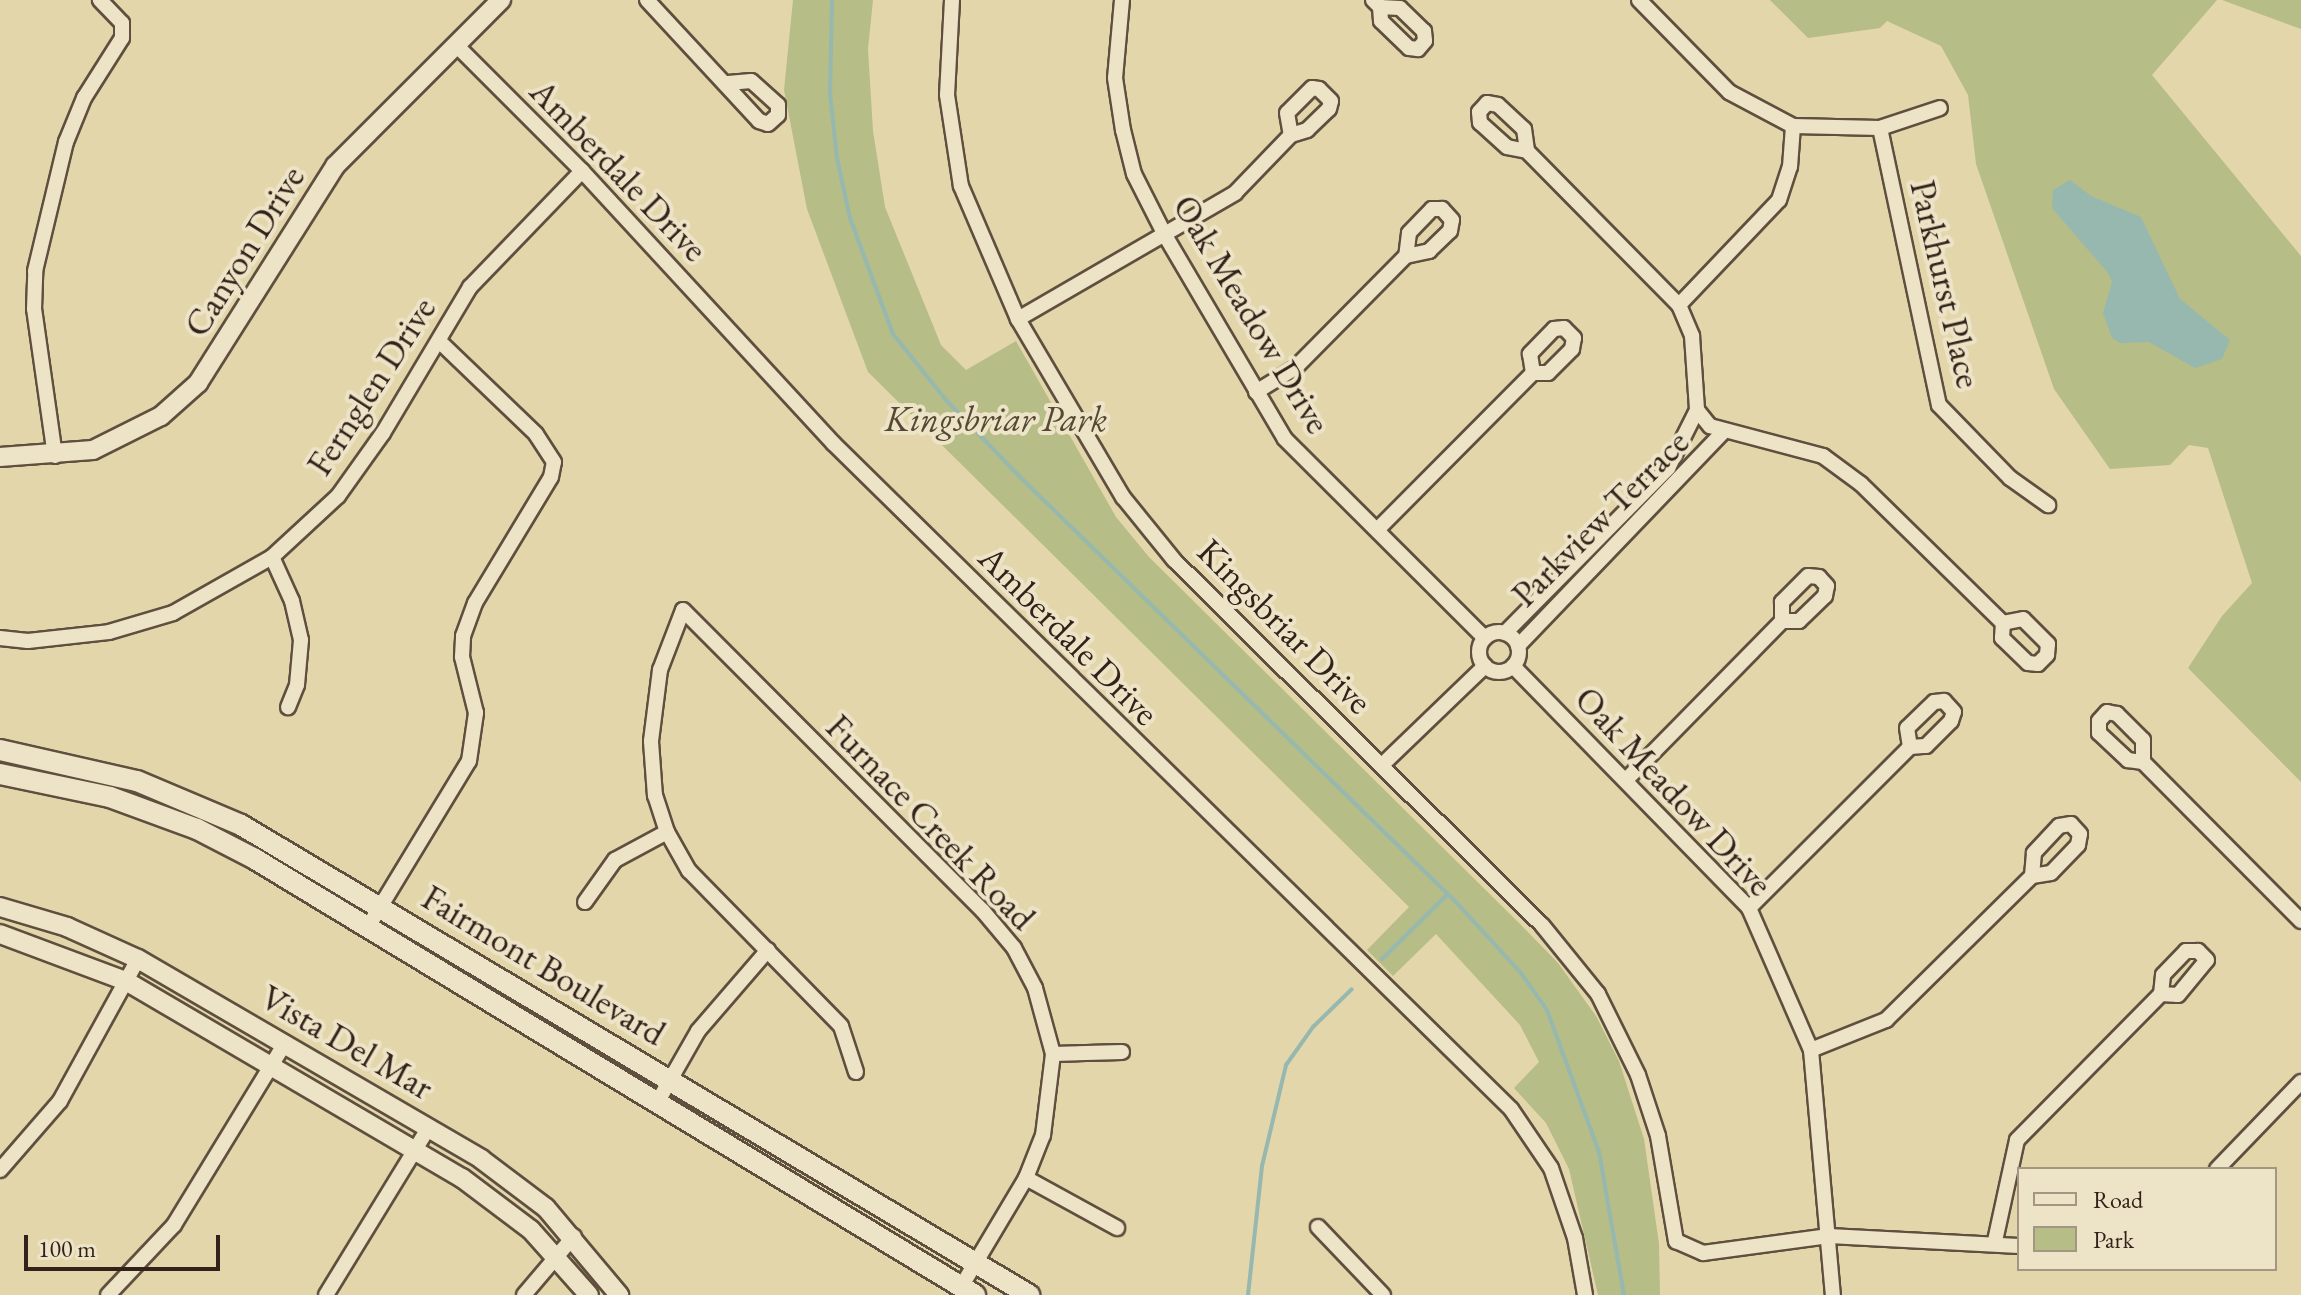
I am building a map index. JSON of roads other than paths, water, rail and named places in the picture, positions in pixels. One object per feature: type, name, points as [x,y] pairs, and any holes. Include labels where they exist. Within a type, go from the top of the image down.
[{"type":"main road","name":"Fairmont Boulevard","points":[[0,750],[137,781],[187,799],[381,907],[1029,1295]]},
{"type":"main road","name":"Fairmont Boulevard","points":[[0,774],[110,797],[197,829],[368,927],[968,1291]]},
{"type":"street","points":[[55,456],[34,309],[35,271],[66,142],[84,98],[122,38],[122,23],[100,0]]},
{"type":"street","name":"Canyon Drive","points":[[0,457],[55,456],[93,450],[127,436],[161,416],[198,383],[335,166],[501,0]]},
{"type":"street","points":[[647,0],[728,83]]},
{"type":"street","name":"Kingsbriar Drive","points":[[952,0],[947,95],[961,186],[1018,319],[1140,518],[1208,595],[1542,925],[1613,1017],[1658,1136],[1676,1241],[1703,1253],[1829,1236]]},
{"type":"street","name":"Oak Meadow Drive","points":[[1122,0],[1115,78],[1123,130],[1134,174],[1166,237],[1285,439],[1485,638]]},
{"type":"street","points":[[1639,0],[1729,92],[1793,126],[1880,128],[1940,108]]},
{"type":"street","name":"Amberdale Drive","points":[[456,45],[582,171],[833,443],[1511,1109],[1551,1168],[1575,1238],[1585,1295]]},
{"type":"street","points":[[1679,305],[1779,200],[1790,167],[1793,126]]},
{"type":"street","name":"Parkhurst Place","points":[[1880,128],[1939,405],[2010,478],[2048,505]]},
{"type":"street","points":[[1018,319],[1166,237],[1235,193],[1291,135]]},
{"type":"street","points":[[1527,151],[1679,305],[1692,336],[1697,410],[1710,426],[1823,456],[1861,484],[2003,623]]},
{"type":"street","name":"Fernglen Drive","points":[[0,638],[28,641],[109,632],[147,621],[211,594],[272,557],[338,496],[439,341],[470,287],[582,171]]},
{"type":"street","points":[[1256,392],[1295,368],[1406,256]]},
{"type":"street","points":[[368,927],[469,761],[476,713],[462,657],[463,636],[475,603],[551,477],[554,462],[536,434],[439,341]]},
{"type":"street","points":[[1378,529],[1533,373]]},
{"type":"street","name":"Parkview Terrace","points":[[1505,633],[1641,496],[1681,451],[1697,410]]},
{"type":"street","name":"Parkview Terrace","points":[[1518,646],[1724,431]]},
{"type":"street","points":[[1641,496],[1652,508]]},
{"type":"street","points":[[272,557],[292,601],[301,640],[297,685],[288,707]]},
{"type":"street","points":[[1572,565],[1585,577]]},
{"type":"street","name":"Furnace Creek Road","points":[[667,832],[655,796],[651,741],[660,670],[683,610],[991,920],[1014,948],[1035,988],[1053,1054],[1043,1135],[1026,1178],[975,1264],[968,1291]]},
{"type":"street","points":[[1626,780],[1782,621]]},
{"type":"street","points":[[1505,633],[1518,646],[1513,666],[1499,672],[1485,666],[1479,652],[1485,638],[1505,633]]},
{"type":"street","points":[[1382,765],[1485,666]]},
{"type":"street","name":"Oak Meadow Drive","points":[[1513,666],[1749,908],[1811,1050],[1833,1295]]},
{"type":"street","points":[[1749,908],[1910,747]]},
{"type":"street","points":[[2143,762],[2301,921]]},
{"type":"street","points":[[585,902],[615,860],[667,832],[689,871],[841,1026],[856,1072]]},
{"type":"street","points":[[1811,1050],[1886,1020],[2032,876]]},
{"type":"street","name":"Vista Del Mar","points":[[0,907],[67,927],[138,959],[429,1127],[513,1181],[574,1236],[619,1295]]},
{"type":"street","name":"Vista Del Mar","points":[[0,934],[126,981],[416,1150],[503,1206],[557,1255],[589,1295]]},
{"type":"street","points":[[657,1103],[698,1031],[768,950]]},
{"type":"street","points":[[0,1170],[60,1101],[138,959]]},
{"type":"street","points":[[1995,1241],[2017,1140],[2161,994]]},
{"type":"street","points":[[108,1295],[174,1225],[285,1043]]},
{"type":"street","points":[[1053,1054],[1122,1052]]},
{"type":"street","points":[[2219,1167],[2301,1082]]},
{"type":"street","points":[[326,1295],[429,1127]]},
{"type":"street","points":[[1026,1178],[1117,1228]]},
{"type":"street","points":[[1318,1227],[1383,1295]]},
{"type":"street","points":[[524,1295],[574,1236]]},
{"type":"street","points":[[1829,1236],[1995,1241],[2017,1246]]},
{"type":"water","points":[[2070,180],[2091,196],[2141,217],[2180,299],[2230,340],[2222,359],[2195,368],[2149,342],[2120,343],[2112,338],[2103,313],[2112,282],[2108,273],[2052,208],[2053,190]]},
{"type":"waterway","points":[[832,0],[830,93],[837,158],[850,218],[893,334],[946,400],[1020,477],[1455,901],[1521,973],[1547,1010],[1599,1152],[1624,1295]]},
{"type":"waterway","points":[[1382,959],[1448,894]]},
{"type":"waterway","points":[[1248,1295],[1262,1166],[1286,1065],[1313,1027],[1352,989]]},
{"type":"park label","name":"Kingsbriar Park","points":[[996,419]]}]
